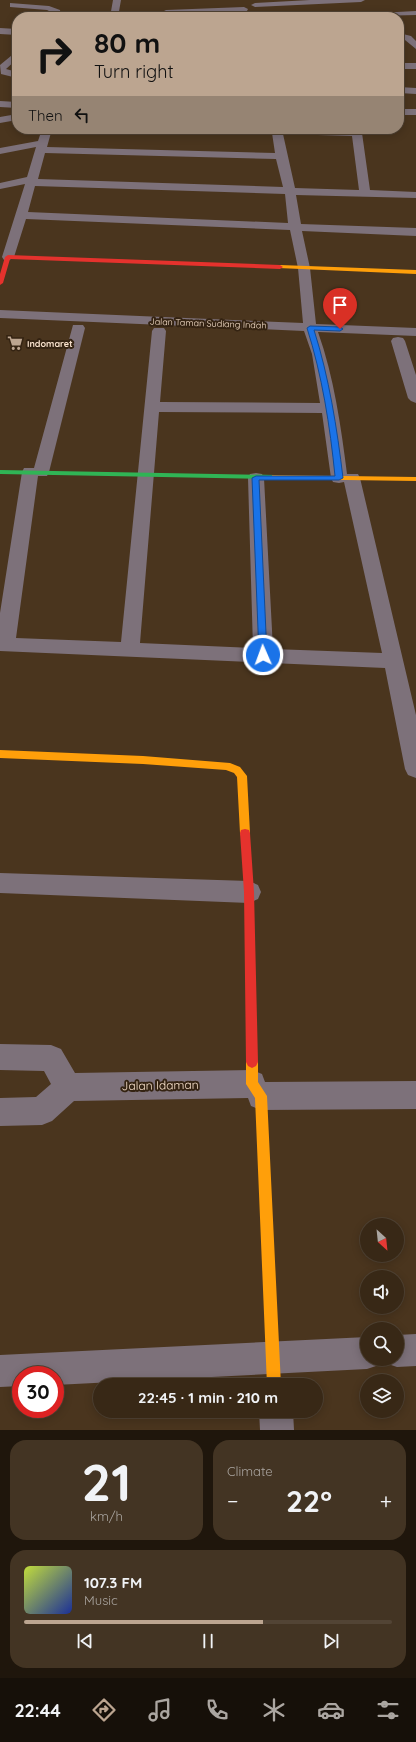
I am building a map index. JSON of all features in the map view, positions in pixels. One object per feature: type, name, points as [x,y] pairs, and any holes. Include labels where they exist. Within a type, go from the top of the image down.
[{"type":"street","points":[[115,12],[118,0]]},
{"type":"street","points":[[222,10],[223,0]]},
{"type":"street","points":[[357,0],[367,12]]},
{"type":"street","points":[[255,5],[310,1],[361,0]]},
{"type":"street","points":[[13,5],[49,8],[57,12]]},
{"type":"street","points":[[166,11],[244,9]]},
{"type":"street","points":[[404,14],[416,13]]},
{"type":"street","points":[[0,31],[12,32]]},
{"type":"street","points":[[404,36],[416,35]]},
{"type":"street","points":[[404,37],[408,38],[416,46]]},
{"type":"street","points":[[12,59],[1,69],[4,72],[12,74]]},
{"type":"street","points":[[404,66],[416,66]]},
{"type":"street","points":[[404,90],[416,91]]},
{"type":"street","points":[[0,104],[12,104]]},
{"type":"street","points":[[404,112],[416,112]]},
{"type":"street","points":[[0,120],[12,118]]},
{"type":"street","points":[[0,283],[46,134]]},
{"type":"street","points":[[279,134],[281,156],[290,191],[295,227],[304,268],[311,333],[319,354],[328,408],[393,661],[413,729],[416,768]]},
{"type":"street","points":[[357,134],[365,193]]},
{"type":"street","points":[[0,151],[42,146],[281,156]]},
{"type":"street","points":[[0,186],[31,181],[416,195]]},
{"type":"street","points":[[6,223],[19,218],[124,220],[416,232]]},
{"type":"street","points":[[8,257],[416,272]]},
{"type":"street","name":"Jalan Taman Sudiang Indah","points":[[0,314],[311,333],[416,332]]},
{"type":"street","points":[[0,324],[159,331],[311,333],[416,342]]},
{"type":"street","points":[[78,328],[36,472],[3,644],[393,661]]},
{"type":"street","points":[[130,649],[159,331]]},
{"type":"street","points":[[398,341],[416,398]]},
{"type":"street","points":[[152,407],[328,408]]},
{"type":"street","points":[[0,472],[416,480]]},
{"type":"street","points":[[256,478],[263,655]]},
{"type":"street","points":[[0,754],[150,760],[227,766],[237,770],[242,776],[249,892],[256,1090],[273,1372]]},
{"type":"street","points":[[0,883],[249,892]]},
{"type":"street","points":[[0,1057],[51,1058],[68,1087],[42,1111],[0,1112]]},
{"type":"street","name":"Jalan Idaman","points":[[68,1087],[256,1090],[416,1095]]},
{"type":"street","points":[[404,1351],[416,1350]]},
{"type":"street","points":[[0,1372],[273,1372],[360,1353]]},
{"type":"street","points":[[276,1418],[277,1430]]},
{"type":"traffic: fast","points":[[0,472],[275,477]]},
{"type":"traffic: slow","points":[[280,267],[416,272]]},
{"type":"traffic: slow","points":[[275,477],[416,479]]},
{"type":"traffic: slow","points":[[0,754],[143,760],[227,766],[237,770],[242,776],[245,833]]},
{"type":"traffic: slow","points":[[252,1062],[252,1084],[261,1096],[274,1378]]},
{"type":"traffic: jam","points":[[0,283],[8,257],[280,267]]},
{"type":"traffic: jam","points":[[245,833],[249,892],[252,1062]]},
{"type":"place","name":"Indomaret","points":[[15,343]]},
{"type":"route","points":[[263,655],[256,478],[339,478],[335,442],[319,354],[310,328],[340,329]]}]
